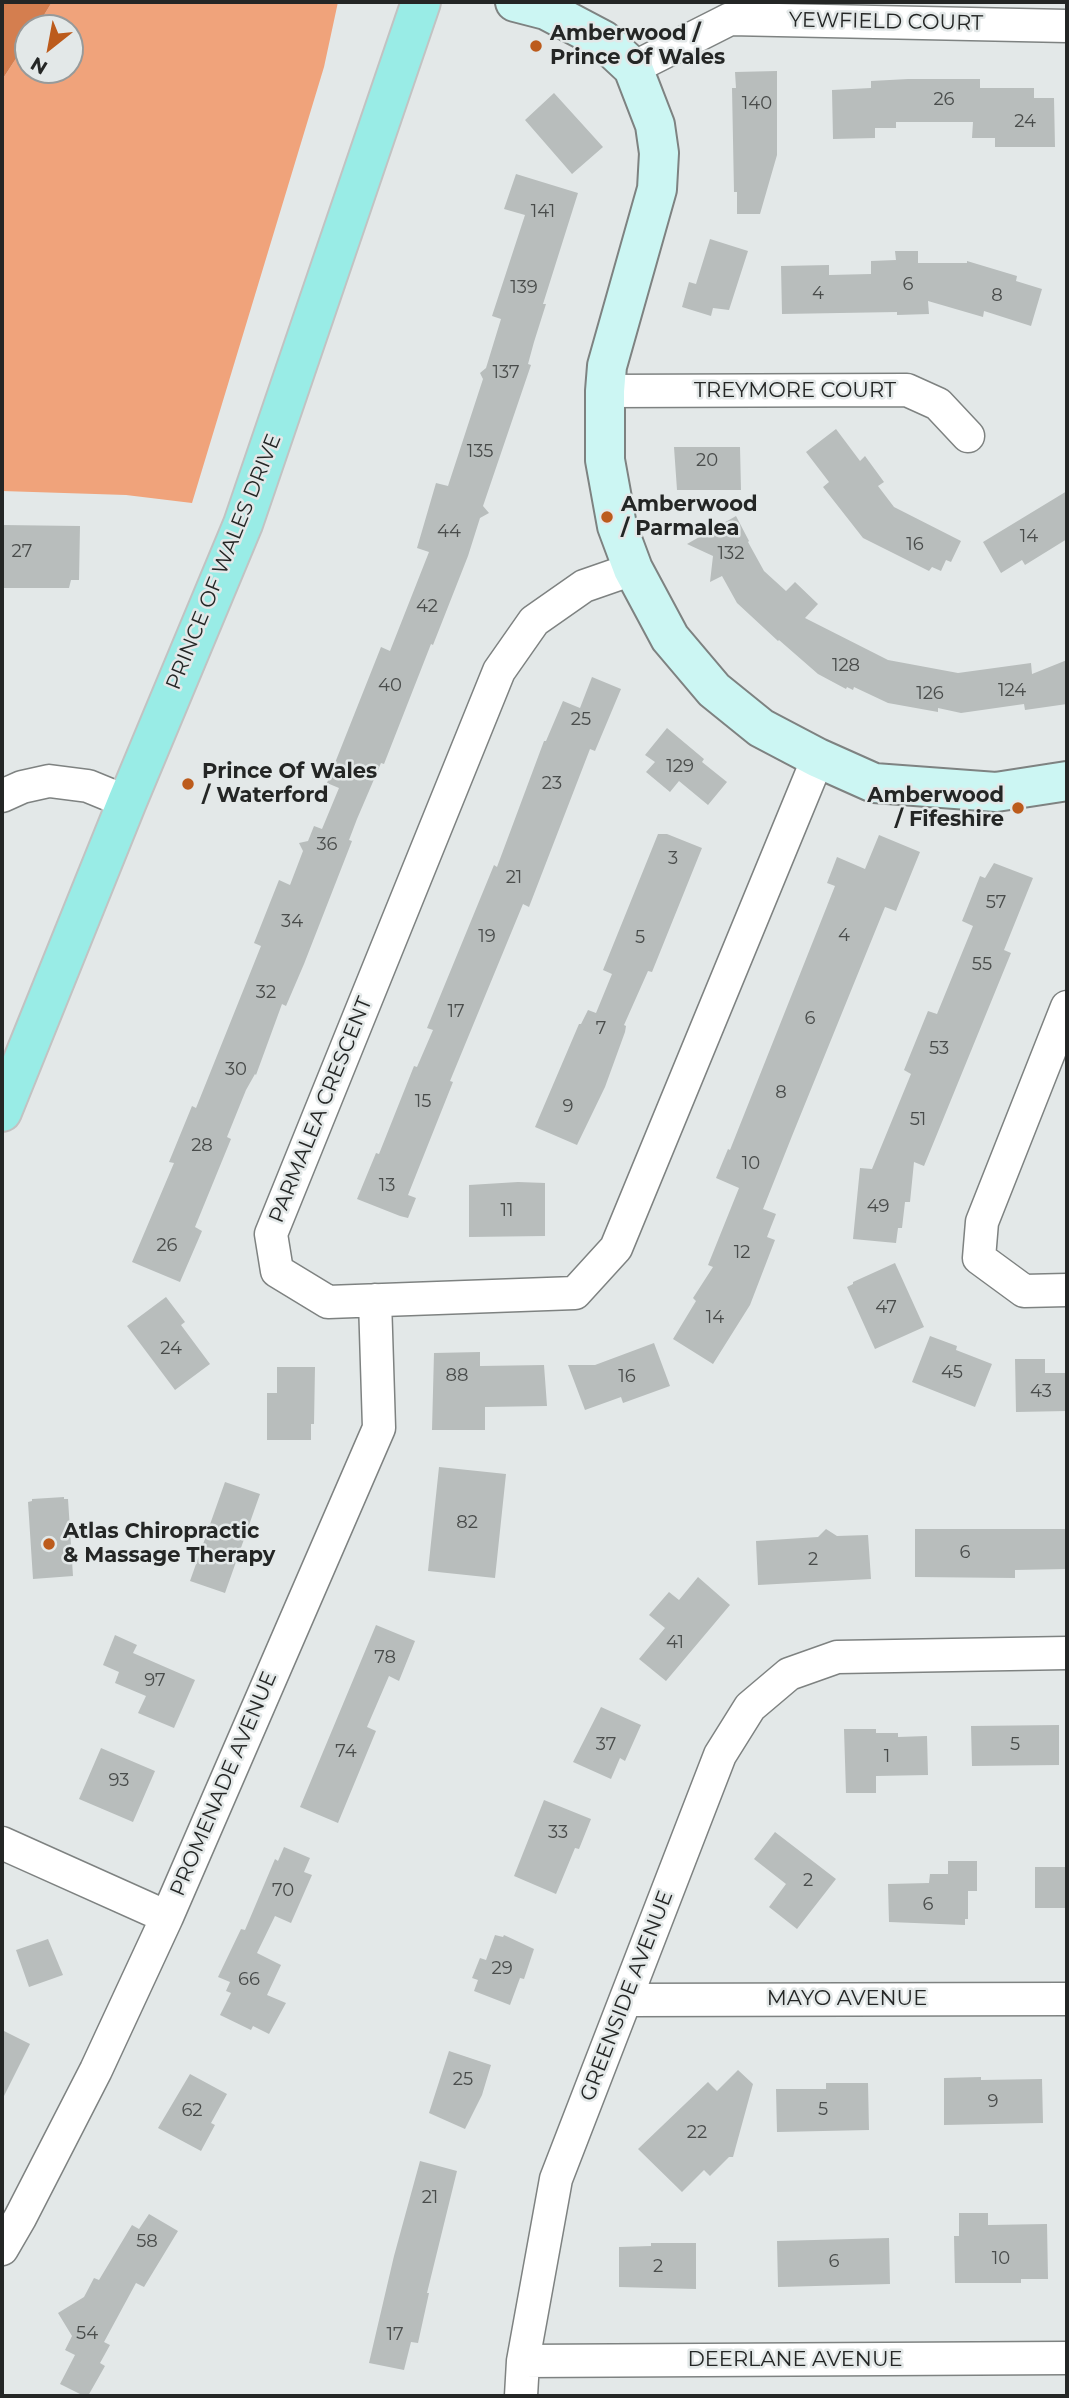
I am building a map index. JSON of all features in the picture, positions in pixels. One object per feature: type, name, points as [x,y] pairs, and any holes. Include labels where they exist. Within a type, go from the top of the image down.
[{"type":"main road","name":"PRINCE OF WALES DRIVE","points":[[2,1112],[243,524],[421,2]]},
{"type":"street","points":[[515,2],[546,10],[603,40],[633,68],[655,125],[659,153],[657,189],[607,366],[606,460],[617,526],[633,569],[670,638],[714,690],[761,728],[874,783],[996,792],[1067,780]]},
{"type":"street","name":"YEWFIELD COURT","points":[[633,68],[730,19],[1067,26]]},
{"type":"street","name":"TREYMORE COURT","points":[[605,391],[907,390],[938,404],[968,436]]},
{"type":"street","name":"PARMALEA CRESCENT","points":[[633,569],[584,586],[534,621],[499,671],[271,1234],[277,1270],[328,1302],[575,1293],[617,1248],[818,758]]},
{"type":"street","points":[[2,796],[22,787],[49,781],[88,786],[127,802]]},
{"type":"street","points":[[1067,1007],[982,1222],[979,1258],[1024,1291],[1067,1290]]},
{"type":"street","name":"PROMENADE AVENUE","points":[[2,2249],[90,2082],[167,1917],[379,1428],[375,1300]]},
{"type":"street","name":"GREENSIDE AVENUE","points":[[521,2396],[523,2361],[556,2179],[720,1755],[750,1707],[789,1674],[837,1657],[1067,1653]]},
{"type":"street","points":[[2,1843],[167,1917]]},
{"type":"street","name":"MAYO AVENUE","points":[[626,2000],[1067,1999]]},
{"type":"street","name":"DEERLANE AVENUE","points":[[523,2361],[1067,2358]]},
{"type":"shaded area","points":[[2,2],[52,2],[45,14],[14,14],[14,62],[2,80]]},
{"type":"shaded area","points":[[52,2],[338,2],[324,67],[192,503],[126,495],[2,491],[2,80],[14,62],[14,84],[84,84],[84,14],[45,14]]},
{"type":"building","points":[[777,71],[777,155],[760,214],[737,214],[737,192],[734,192],[732,88],[736,88],[735,72]]},
{"type":"building","points":[[980,79],[980,88],[1034,88],[1034,98],[1054,98],[1055,147],[995,147],[995,138],[972,138],[973,122],[896,122],[896,128],[875,128],[875,138],[833,139],[832,90],[871,88],[871,81]]},
{"type":"building","points":[[554,93],[603,147],[572,174],[525,120]]},
{"type":"building","points":[[516,174],[578,193],[543,304],[546,304],[528,364],[531,365],[483,506],[489,513],[480,518],[433,645],[431,644],[384,764],[381,763],[357,819],[349,840],[352,841],[304,964],[286,1006],[282,1004],[256,1075],[246,1090],[227,1137],[231,1139],[195,1227],[202,1231],[180,1282],[132,1262],[174,1163],[169,1162],[192,1106],[196,1108],[261,946],[254,943],[279,880],[290,885],[303,851],[299,843],[308,841],[314,826],[322,829],[339,788],[327,783],[381,647],[390,651],[429,552],[417,548],[436,483],[448,486],[483,379],[480,373],[486,368],[501,319],[492,316],[525,215],[504,209]]},
{"type":"building","points":[[710,239],[748,251],[729,310],[713,308],[711,316],[682,307],[689,282],[696,284]]},
{"type":"building","points":[[895,251],[918,251],[918,263],[967,261],[1017,276],[1016,281],[1042,289],[1031,326],[984,311],[983,317],[928,301],[929,314],[782,314],[781,266],[829,265],[829,275],[871,274],[871,261],[896,260]]},
{"type":"building","points":[[836,429],[860,461],[865,456],[884,482],[878,486],[894,507],[961,541],[951,562],[946,560],[941,571],[932,567],[929,571],[863,538],[823,487],[829,482],[806,452]]},
{"type":"building","points":[[674,447],[740,447],[741,490],[677,490]]},
{"type":"building","points":[[1067,491],[1067,539],[1025,565],[1022,560],[1001,573],[983,542]]},
{"type":"building","points":[[736,516],[764,571],[786,591],[795,582],[818,604],[805,618],[888,660],[958,673],[1031,663],[1032,674],[1067,660],[1067,704],[1025,710],[1024,704],[961,713],[938,708],[938,712],[888,703],[854,687],[853,690],[847,687],[846,689],[818,674],[737,603],[722,576],[710,582],[713,556],[687,544]]},
{"type":"building","points":[[2,525],[80,526],[79,580],[71,580],[69,588],[2,588]]},
{"type":"building","points":[[592,677],[621,689],[595,751],[590,749],[529,907],[523,904],[450,1081],[453,1082],[408,1195],[416,1198],[408,1218],[357,1199],[376,1153],[379,1154],[414,1066],[417,1067],[433,1030],[427,1028],[494,865],[497,867],[544,741],[563,701],[580,708]]},
{"type":"building","points":[[667,728],[727,782],[708,805],[679,781],[670,792],[646,772],[655,762],[645,755]]},
{"type":"building","points":[[658,834],[667,834],[702,848],[652,972],[648,971],[624,1025],[625,1032],[605,1087],[577,1145],[535,1127],[579,1024],[588,1010],[596,1013],[612,974],[603,970]]},
{"type":"building","points":[[879,835],[920,852],[896,911],[885,907],[792,1136],[763,1209],[776,1214],[767,1237],[775,1240],[750,1305],[713,1364],[673,1339],[696,1301],[693,1298],[713,1267],[708,1265],[739,1188],[716,1178],[728,1149],[730,1150],[835,886],[827,883],[837,857],[865,869]]},
{"type":"building","points":[[994,863],[1033,878],[1004,950],[1011,953],[924,1166],[914,1162],[910,1202],[905,1202],[902,1228],[898,1228],[896,1243],[853,1239],[860,1168],[872,1169],[911,1074],[904,1070],[928,1011],[937,1014],[973,926],[962,921],[980,876],[985,878]]},
{"type":"building","points":[[545,1183],[545,1236],[469,1237],[469,1185]]},
{"type":"building","points":[[895,1263],[924,1327],[875,1349],[847,1287]]},
{"type":"building","points":[[166,1297],[185,1322],[181,1325],[210,1364],[175,1390],[127,1326]]},
{"type":"building","points":[[930,1336],[992,1364],[975,1407],[912,1382]]},
{"type":"building","points":[[654,1343],[670,1386],[623,1403],[621,1397],[585,1410],[568,1365],[595,1365]]},
{"type":"building","points":[[480,1352],[480,1366],[544,1365],[547,1406],[485,1407],[485,1430],[432,1430],[434,1353]]},
{"type":"building","points":[[1015,1359],[1045,1359],[1045,1373],[1067,1373],[1067,1411],[1016,1412]]},
{"type":"building","points":[[277,1367],[315,1367],[314,1424],[311,1424],[311,1440],[267,1440],[267,1393],[277,1393]]},
{"type":"building","points":[[439,1467],[506,1474],[495,1578],[428,1571]]},
{"type":"building","points":[[225,1482],[260,1494],[225,1593],[190,1581]]},
{"type":"building","name":"Atlas Chiropractic & Massage Therapy","points":[[32,1499],[68,1499],[73,1576],[33,1579],[28,1502]]},
{"type":"building","points":[[826,1529],[837,1536],[868,1535],[871,1579],[758,1585],[756,1541],[818,1537]]},
{"type":"building","points":[[915,1529],[1067,1529],[1067,1569],[1015,1570],[1015,1578],[915,1577]]},
{"type":"building","points":[[698,1577],[730,1605],[666,1681],[639,1659],[665,1628],[649,1615],[669,1592],[679,1600]]},
{"type":"building","points":[[376,1625],[415,1641],[399,1681],[389,1676],[367,1727],[376,1731],[338,1823],[300,1807]]},
{"type":"building","points":[[115,1635],[137,1645],[133,1653],[195,1680],[174,1728],[138,1713],[146,1696],[115,1683],[119,1672],[103,1665]]},
{"type":"building","points":[[601,1707],[641,1725],[625,1761],[620,1758],[611,1779],[573,1762]]},
{"type":"building","points":[[1059,1725],[1059,1765],[972,1766],[971,1726]]},
{"type":"building","points":[[844,1729],[876,1729],[876,1733],[898,1733],[898,1737],[927,1736],[928,1775],[876,1776],[876,1793],[846,1793]]},
{"type":"building","points":[[101,1748],[155,1771],[133,1822],[79,1799]]},
{"type":"building","points":[[544,1800],[591,1819],[579,1849],[575,1848],[556,1894],[514,1876]]},
{"type":"building","points":[[775,1832],[836,1879],[797,1929],[769,1907],[786,1884],[754,1859]]},
{"type":"building","points":[[284,1847],[310,1858],[304,1872],[312,1875],[291,1923],[275,1916],[257,1953],[281,1965],[267,1995],[286,2003],[269,2034],[253,2026],[251,2030],[220,2015],[231,1993],[226,1991],[230,1982],[218,1977],[241,1929],[245,1930],[275,1859],[278,1861]]},
{"type":"building","points":[[948,1861],[977,1861],[977,1891],[968,1891],[968,1919],[965,1919],[965,1925],[889,1922],[888,1884],[929,1883],[930,1874],[948,1874]]},
{"type":"building","points":[[1035,1867],[1067,1867],[1067,1908],[1035,1908]]},
{"type":"building","points":[[495,1935],[504,1935],[534,1949],[524,1979],[520,1978],[510,2005],[474,1991],[478,1980],[472,1978],[480,1958],[486,1960]]},
{"type":"building","points":[[48,1939],[63,1975],[29,1987],[16,1950]]},
{"type":"building","points":[[2,2030],[30,2044],[2,2100]]},
{"type":"building","points":[[449,2051],[491,2065],[482,2095],[465,2129],[429,2113]]},
{"type":"building","points":[[738,2070],[753,2084],[733,2157],[729,2157],[710,2176],[704,2170],[682,2192],[638,2149],[708,2082],[717,2091]]},
{"type":"building","points":[[190,2074],[227,2094],[211,2123],[215,2125],[201,2151],[158,2128]]},
{"type":"building","points":[[981,2077],[981,2080],[1042,2079],[1043,2123],[944,2125],[944,2078]]},
{"type":"building","points":[[826,2083],[868,2083],[869,2130],[777,2132],[776,2089],[826,2089]]},
{"type":"building","points":[[420,2161],[457,2171],[427,2293],[418,2343],[411,2342],[404,2370],[369,2363]]},
{"type":"building","points":[[959,2213],[988,2213],[988,2225],[1047,2224],[1048,2279],[1021,2279],[1021,2283],[955,2283],[954,2236],[959,2236]]},
{"type":"building","points":[[149,2214],[178,2231],[144,2287],[136,2283],[104,2342],[110,2345],[100,2363],[105,2366],[88,2396],[84,2396],[60,2384],[75,2355],[65,2350],[72,2336],[58,2313],[84,2297],[94,2278],[99,2280],[132,2225],[139,2229]]},
{"type":"building","points":[[889,2238],[890,2284],[778,2287],[777,2241]]},
{"type":"building","points":[[651,2243],[696,2243],[696,2289],[619,2287],[619,2247],[651,2246]]},
{"type":"place","name":"Amberwood / Prince Of Wales","points":[[536,46]]},
{"type":"place","name":"Amberwood / Parmalea","points":[[607,517]]},
{"type":"place","name":"Prince Of Wales / Waterford","points":[[188,784]]},
{"type":"place","name":"Amberwood / Fifeshire","points":[[1018,808]]},
{"type":"place","name":"Atlas Chiropractic & Massage Therapy","points":[[49,1544]]}]
